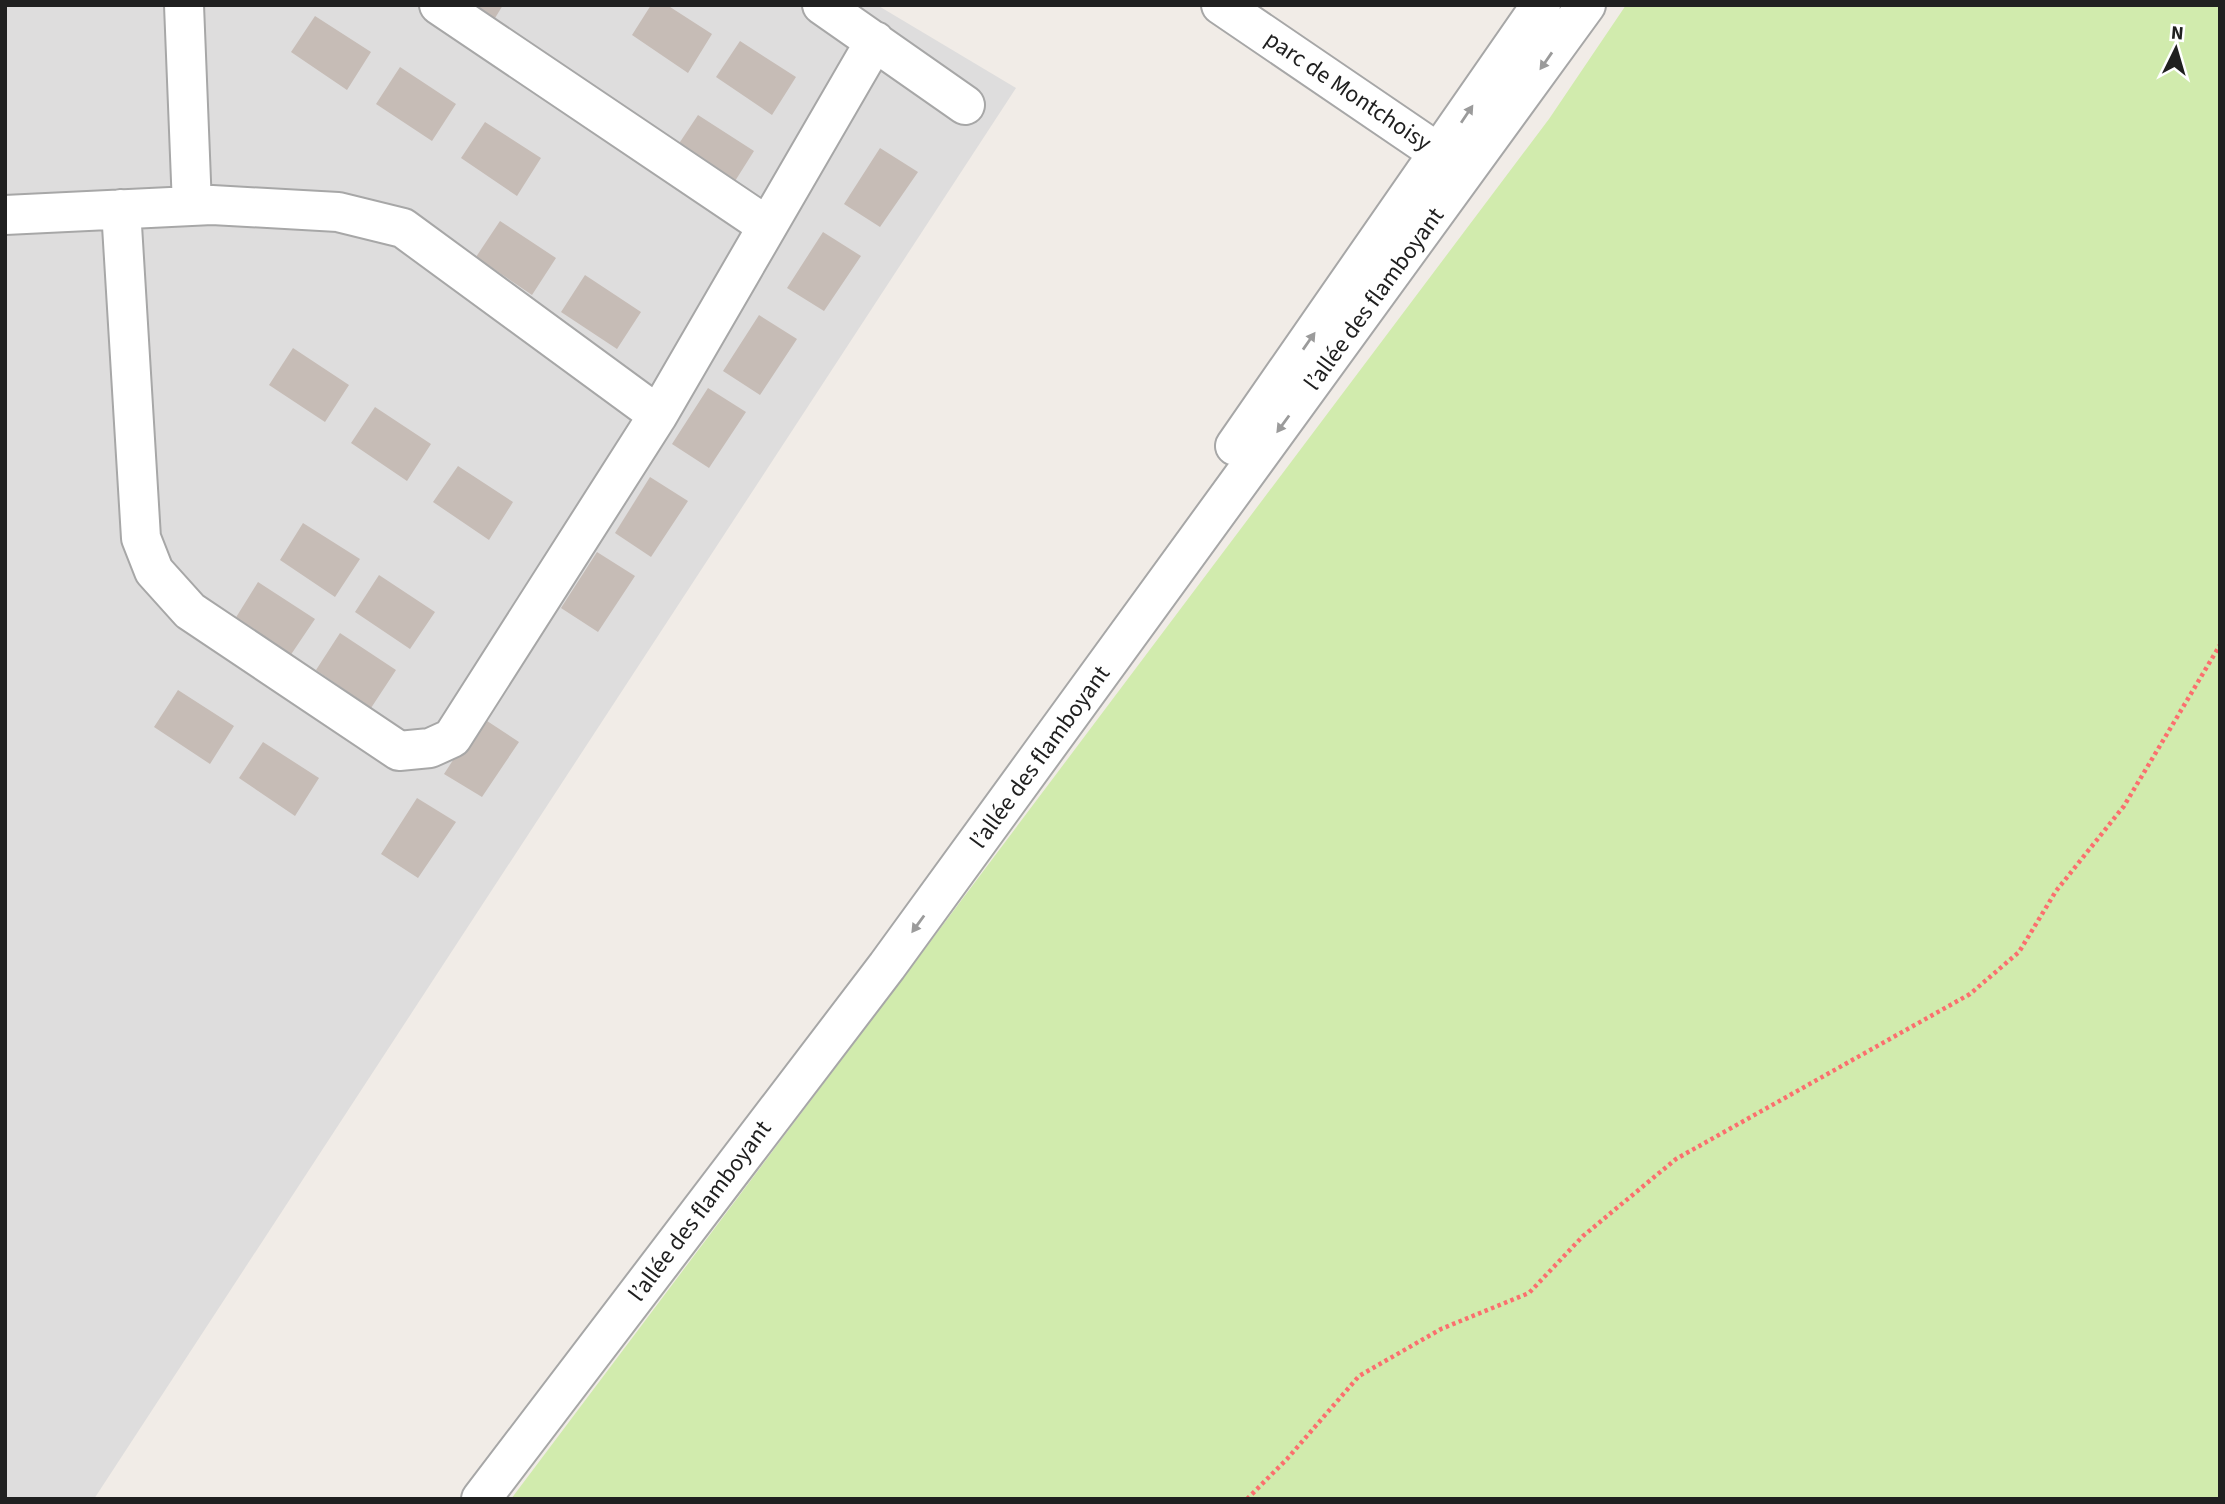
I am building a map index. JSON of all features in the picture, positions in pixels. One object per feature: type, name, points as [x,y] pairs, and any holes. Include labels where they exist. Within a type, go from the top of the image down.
[{"type":"street","points":[[184,5],[192,206]]},
{"type":"street","points":[[439,5],[767,226]]},
{"type":"street","points":[[822,5],[965,105]]},
{"type":"street","name":"parc de Montchoisy","points":[[1221,5],[1454,163]]},
{"type":"street","name":"l’allée des flamboyant","points":[[481,1499],[887,966],[1454,163],[1541,5]]},
{"type":"street","name":"l’allée des flamboyant","points":[[453,1499],[1067,685],[1454,163],[1586,5]]},
{"type":"street","points":[[121,209],[141,538],[154,571],[190,611],[399,751],[430,748],[452,738],[658,415],[875,41]]},
{"type":"street","points":[[5,215],[192,206],[338,212],[403,228],[658,415]]},
{"type":"path","points":[[1247,1499],[1287,1459],[1359,1376],[1441,1329],[1529,1293],[1583,1236],[1676,1159],[1969,994],[2019,952],[2056,891],[2124,806],[2220,645]]},
{"type":"shaded area","points":[[5,5],[877,5],[1016,88],[94,1499],[5,1499]]},
{"type":"green space","points":[[1626,5],[2220,5],[2220,1499],[511,1499],[1549,119]]},
{"type":"building","points":[[466,5],[503,5],[492,23]]},
{"type":"building","points":[[651,5],[667,5],[712,34],[688,73],[632,35]]},
{"type":"building","points":[[315,16],[371,52],[347,90],[291,52]]},
{"type":"building","points":[[740,41],[796,77],[772,115],[716,77]]},
{"type":"building","points":[[400,67],[456,104],[432,141],[376,104]]},
{"type":"building","points":[[698,115],[754,151],[730,189],[674,151]]},
{"type":"building","points":[[485,122],[541,158],[517,196],[461,158]]},
{"type":"building","points":[[880,148],[918,172],[880,227],[844,204]]},
{"type":"building","points":[[500,221],[556,258],[532,295],[476,257]]},
{"type":"building","points":[[823,232],[861,256],[824,311],[787,288]]},
{"type":"building","points":[[585,275],[641,312],[617,349],[561,312]]},
{"type":"building","points":[[759,315],[797,339],[760,395],[723,371]]},
{"type":"building","points":[[293,348],[349,385],[325,422],[269,385]]},
{"type":"building","points":[[708,388],[746,412],[709,468],[672,444]]},
{"type":"building","points":[[375,407],[431,444],[407,481],[351,443]]},
{"type":"building","points":[[458,466],[513,502],[489,540],[433,502]]},
{"type":"building","points":[[650,477],[688,501],[651,557],[615,533]]},
{"type":"building","points":[[303,523],[360,559],[335,597],[280,560]]},
{"type":"building","points":[[597,552],[635,576],[598,632],[561,608]]},
{"type":"building","points":[[379,575],[435,612],[410,649],[355,612]]},
{"type":"building","points":[[258,582],[315,619],[290,656],[235,619]]},
{"type":"building","points":[[340,633],[396,670],[371,708],[316,670]]},
{"type":"building","points":[[178,690],[234,726],[210,764],[154,727]]},
{"type":"building","points":[[481,717],[519,742],[482,797],[444,774]]},
{"type":"building","points":[[263,742],[319,778],[295,816],[239,778]]},
{"type":"building","points":[[417,798],[456,822],[418,878],[381,854]]}]
